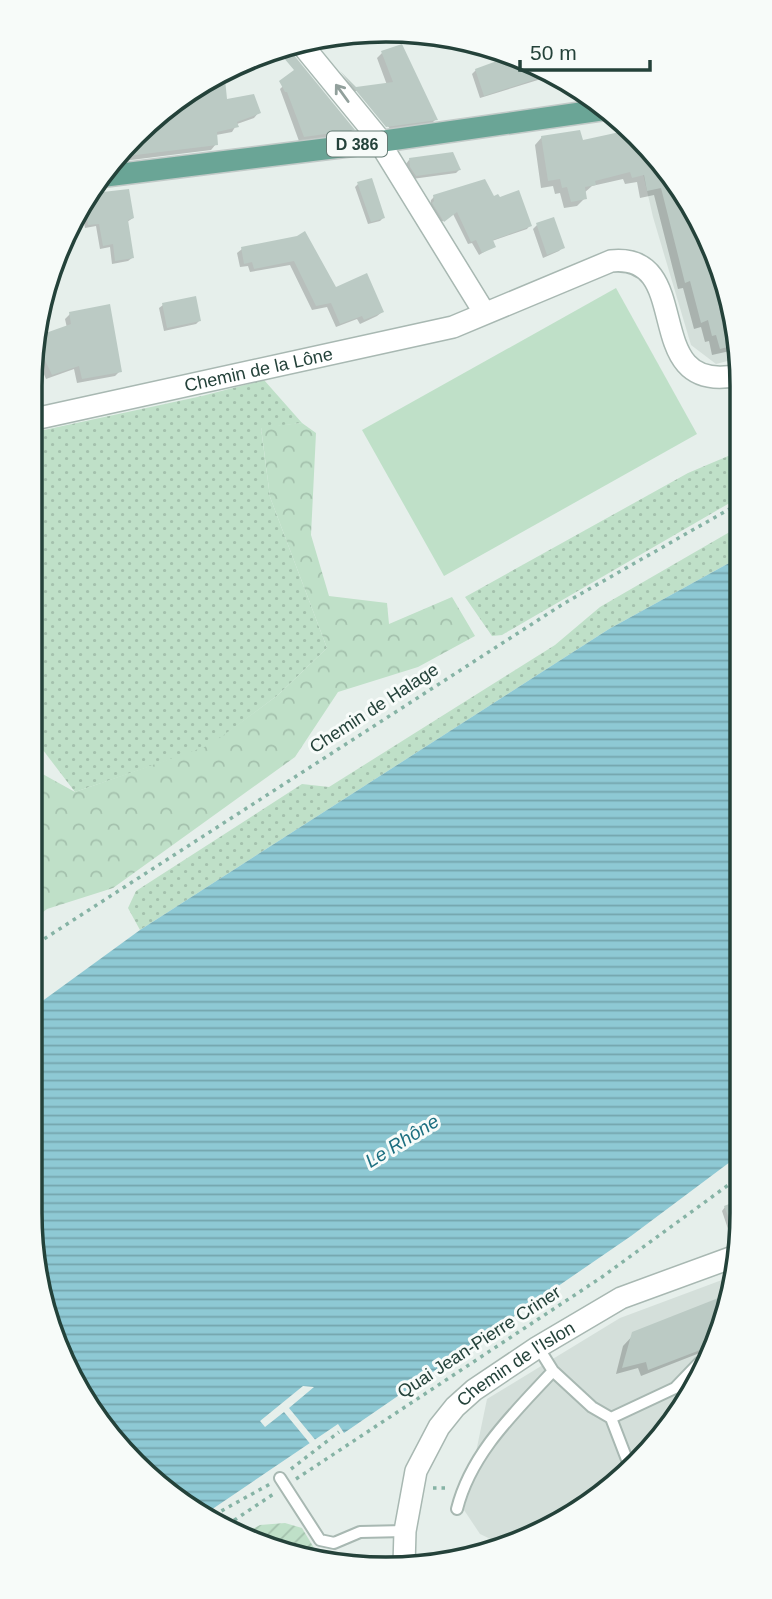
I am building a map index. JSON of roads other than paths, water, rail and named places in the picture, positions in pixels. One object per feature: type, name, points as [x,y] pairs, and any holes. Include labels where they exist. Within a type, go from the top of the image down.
[{"type":"main road","name":"D 386","points":[[115,175],[592,111]]},
{"type":"street","points":[[308,52],[380,140],[484,312]]},
{"type":"street","name":"Chemin de la Lône","points":[[42,417],[453,327],[611,261],[626,259],[651,274],[659,288],[678,356],[698,375],[730,377]]},
{"type":"street","name":"Chemin de l'Islon","points":[[404,1556],[405,1531],[416,1471],[455,1407],[474,1390],[538,1347],[621,1298],[727,1259]]},
{"type":"lane","points":[[538,1347],[553,1371],[592,1406],[611,1418],[627,1458]]},
{"type":"lane","points":[[611,1418],[675,1388],[692,1370]]},
{"type":"lane","points":[[457,1509],[462,1488],[495,1433],[553,1371]]},
{"type":"lane","points":[[282,1482],[320,1540],[334,1543],[360,1532],[405,1531]]},
{"type":"water","name":"Le Rhône","points":[[730,562],[730,1162],[631,1236],[344,1433],[338,1424],[212,1510],[159,1472],[127,1440],[88,1385],[60,1324],[49,1280],[43,1235],[42,1001],[140,930],[609,629]]}]
